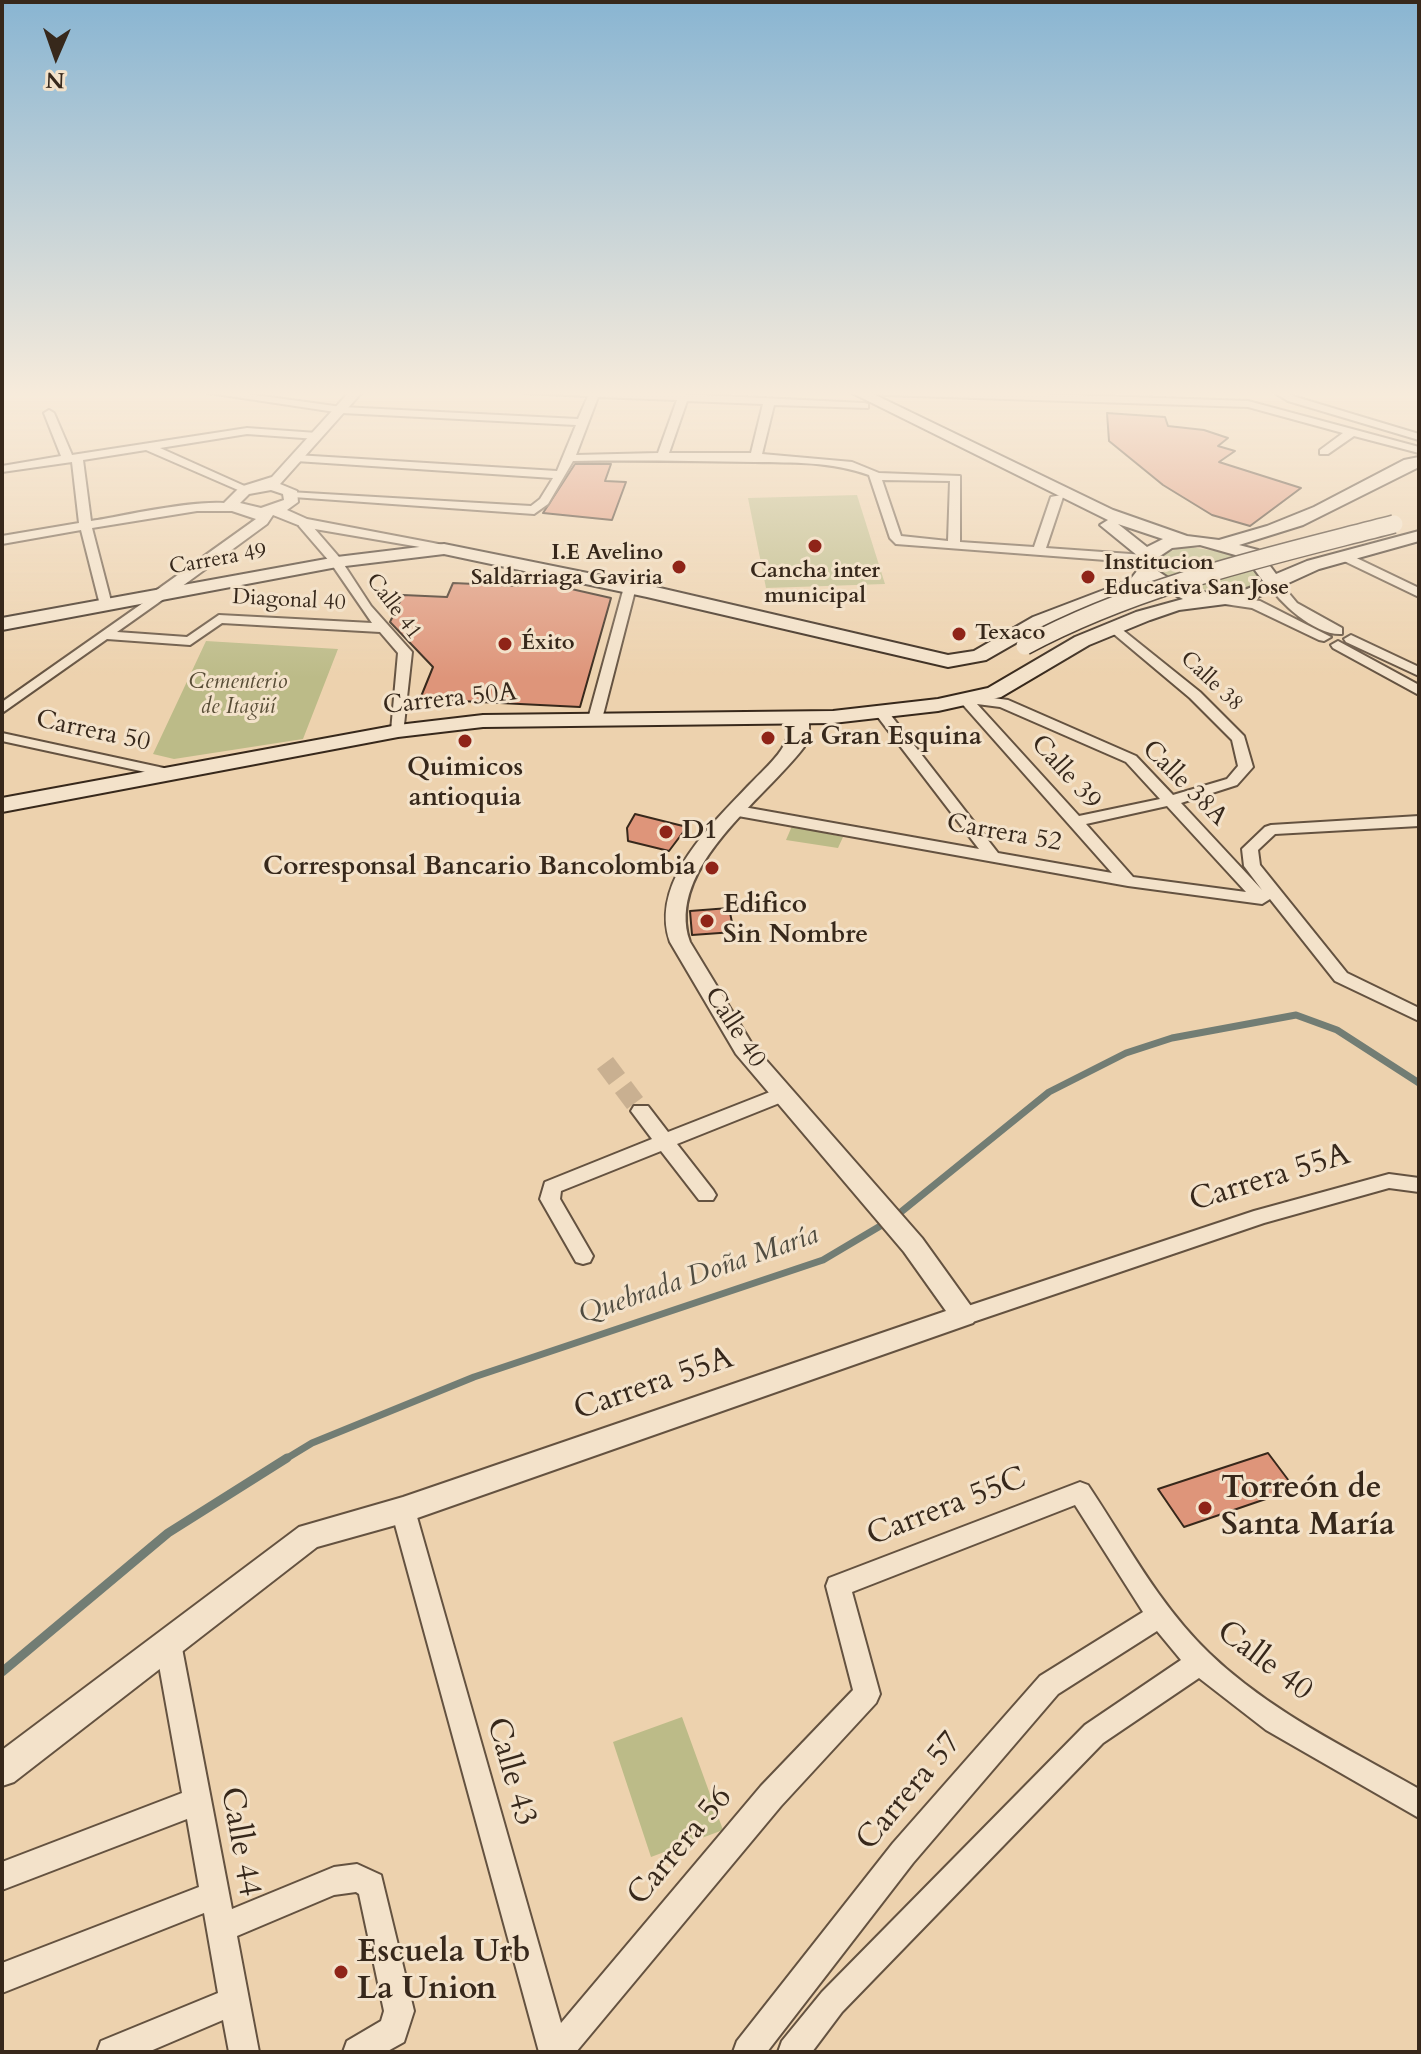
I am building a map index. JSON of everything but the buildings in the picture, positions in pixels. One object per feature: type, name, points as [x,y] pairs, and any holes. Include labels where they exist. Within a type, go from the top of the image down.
[{"type":"main road","points":[[1035,486],[1100,519],[1171,589],[1223,600]]},
{"type":"main road","points":[[1047,486],[1107,514],[1185,541],[1221,543],[1270,532],[1368,486]]},
{"type":"main road","points":[[1252,554],[1372,500],[1396,486]]},
{"type":"main road","points":[[1221,543],[1252,554],[1273,582],[1411,527]]},
{"type":"main road","points":[[444,549],[630,587],[938,659],[988,663],[1143,602],[1411,527]]},
{"type":"main road","points":[[938,659],[979,656],[1040,621],[1136,584],[1146,561],[1156,548],[1185,541]]},
{"type":"main road","name":"Carrera 49","points":[[2,624],[337,562],[444,549]]},
{"type":"main road","name":"Carrera 50A","points":[[2,805],[398,731],[483,721],[800,718],[910,709],[994,693],[1082,641],[1114,627],[1176,605],[1254,595],[1273,582]]},
{"type":"main road","points":[[964,698],[1032,648]]},
{"type":"main road","name":"Carrera 50A","points":[[910,709],[939,694],[950,684],[951,676],[938,659]]},
{"type":"main road","points":[[105,786],[124,777],[128,763]]},
{"type":"street","points":[[78,486],[106,605]]},
{"type":"street","points":[[236,486],[245,490]]},
{"type":"street","points":[[234,507],[233,498],[245,490],[278,487],[522,511],[542,506],[553,486]]},
{"type":"street","points":[[878,486],[896,538],[1146,561]]},
{"type":"street","points":[[954,544],[956,486]]},
{"type":"street","points":[[2,540],[197,507],[234,507],[258,513],[275,510],[291,502],[278,487]]},
{"type":"street","points":[[1040,549],[1057,497]]},
{"type":"street","points":[[275,510],[303,523],[444,549]]},
{"type":"street","name":"Diagonal 40","points":[[2,709],[262,521],[264,516],[258,513]]},
{"type":"street","name":"Calle 41","points":[[303,523],[337,562],[366,608],[400,643],[407,660],[398,731]]},
{"type":"street","points":[[1344,556],[1419,593]]},
{"type":"street","points":[[1273,582],[1279,595],[1331,635],[1419,691]]},
{"type":"street","points":[[595,719],[630,587]]},
{"type":"street","points":[[1223,600],[1255,604],[1419,672]]},
{"type":"street","name":"Diagonal 40","points":[[105,635],[190,641],[219,619],[385,628]]},
{"type":"street","name":"Calle 38","points":[[1114,627],[1195,695],[1239,739],[1246,767],[1232,782],[1171,801]]},
{"type":"street","name":"Calle 38A","points":[[964,698],[1003,703],[1131,759],[1262,899]]},
{"type":"street","name":"Calle 39","points":[[964,698],[1128,881]]},
{"type":"street","points":[[881,712],[992,856]]},
{"type":"street","name":"Calle 40","points":[[800,718],[800,735],[795,747],[696,863],[675,902],[673,923],[680,942],[744,1049],[780,1095],[913,1245],[964,1316]]},
{"type":"street","name":"Carrera 50","points":[[2,737],[173,774]]},
{"type":"street","points":[[1074,822],[1171,801]]},
{"type":"street","name":"Carrera 52","points":[[738,811],[1128,881],[1262,899]]},
{"type":"street","points":[[1419,821],[1271,830],[1250,849],[1252,866],[1341,977],[1419,1015]]},
{"type":"street","points":[[583,1256],[550,1199],[552,1187],[780,1095]]},
{"type":"street","points":[[641,1111],[706,1195]]},
{"type":"street","name":"Carrera 55A","points":[[2,1770],[309,1536],[403,1510],[1261,1216],[1389,1181],[1419,1185]]},
{"type":"street","name":"Calle 40","points":[[1080,1492],[1160,1615],[1200,1662],[1250,1703],[1419,1804]]},
{"type":"street","name":"Carrera 55C","points":[[867,1694],[838,1586],[1080,1492]]},
{"type":"street","name":"Calle 43","points":[[403,1510],[555,2052]]},
{"type":"street","name":"Carrera 57","points":[[748,2052],[903,1853],[1049,1685],[1160,1615]]},
{"type":"street","name":"Calle 44","points":[[168,1643],[244,2052]]},
{"type":"street","points":[[793,2052],[832,2002],[1094,1734],[1200,1662]]},
{"type":"street","name":"Carrera 56","points":[[555,2052],[771,1796],[867,1694]]},
{"type":"street","points":[[2,1876],[197,1801]]},
{"type":"street","points":[[221,1928],[334,1881],[357,1878],[371,1885],[399,2011],[393,2031],[367,2048]]},
{"type":"street","points":[[2,1978],[214,1895]]},
{"type":"street","points":[[112,2052],[234,2001]]},
{"type":"green space","name":"Cancha inter municipal","points":[[857,495],[885,584],[766,588],[748,498]]},
{"type":"green space","points":[[1184,546],[1235,554],[1256,570],[1257,580],[1246,588],[1218,595],[1204,594],[1176,584],[1156,564],[1158,556]]},
{"type":"green space","name":"Cementerio de Itagüí","points":[[206,641],[338,649],[303,739],[174,759],[153,754]]},
{"type":"green space","points":[[792,826],[843,837],[838,848],[786,840]]},
{"type":"green space","points":[[682,1717],[723,1830],[651,1857],[613,1742]]},
{"type":"waterway","name":"Quebrada Doña María","points":[[896,1216],[1049,1092],[1126,1053],[1172,1038],[1296,1015],[1337,1030],[1419,1083]]},
{"type":"waterway","name":"Quebrada Doña María","points":[[284,1460],[312,1443],[474,1377],[823,1260],[887,1222]]},
{"type":"waterway","name":"Quebrada Doña María","points":[[2,1672],[168,1533],[287,1458]]},
{"type":"tunnel","points":[[605,1063],[641,1111]]},
{"type":"place","name":"Cancha inter municipal","points":[[815,546]]},
{"type":"place","name":"I.E Avelino Saldarriaga Gaviria","points":[[679,567]]},
{"type":"place","name":"Institucion Educativa San Jose","points":[[1088,577]]},
{"type":"place","name":"Texaco","points":[[959,634]]},
{"type":"place","name":"Éxito","points":[[505,644]]},
{"type":"place","name":"La Gran Esquina","points":[[768,738]]},
{"type":"place","name":"Quimicos antioquia","points":[[465,741]]},
{"type":"place","name":"D1","points":[[666,832]]},
{"type":"place","name":"Corresponsal Bancario Bancolombia","points":[[712,868]]},
{"type":"place","name":"Edifico Sin Nombre","points":[[707,921]]},
{"type":"place","name":"Torreón de Santa María","points":[[1205,1508]]},
{"type":"place","name":"Escuela Urb La Union","points":[[341,1972]]}]
